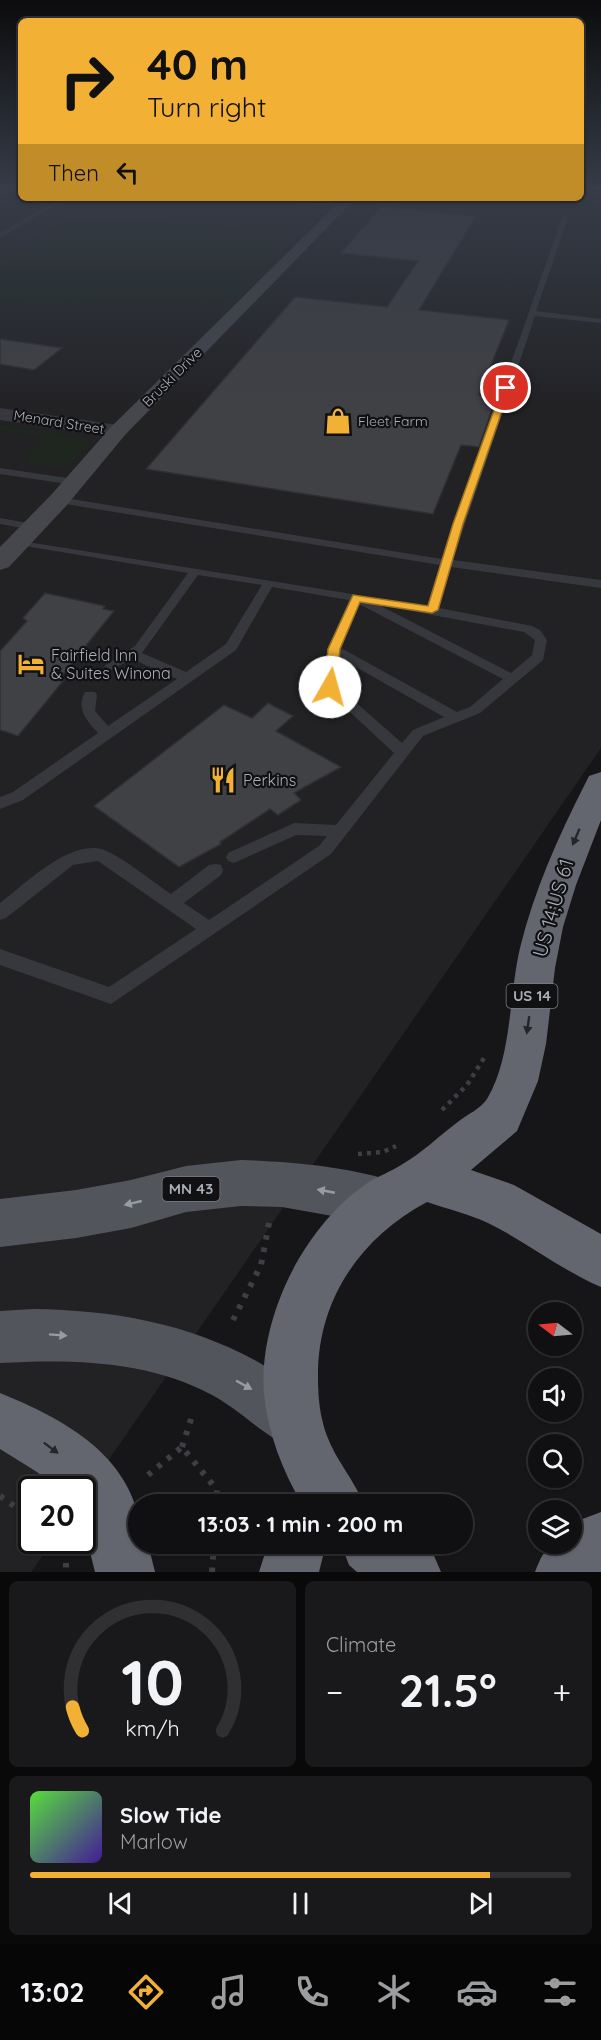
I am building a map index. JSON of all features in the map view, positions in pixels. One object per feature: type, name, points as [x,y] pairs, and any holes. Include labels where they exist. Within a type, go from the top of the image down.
[{"type":"highway","name":"US 14;US 61","points":[[313,1476],[292,1384],[293,1347],[300,1314],[325,1258],[402,1174],[501,1116],[514,1089],[526,1044],[539,950],[552,901],[568,856],[601,784]]},
{"type":"highway","points":[[402,1174],[497,1202],[554,1232],[601,1262]]},
{"type":"highway","points":[[0,1420],[37,1438],[76,1467],[101,1495],[116,1531],[125,1572]]},
{"type":"highway","points":[[566,1572],[576,1566],[601,1540]]},
{"type":"highway","points":[[289,1572],[294,1554]]},
{"type":"highway","points":[[381,1554],[411,1572]]},
{"type":"main road","name":"MN 43","points":[[0,1223],[120,1206],[186,1189],[241,1183],[292,1185],[402,1174]]},
{"type":"main road","points":[[0,1337],[37,1334],[120,1340],[167,1350],[213,1368],[259,1393],[313,1476]]},
{"type":"street","name":"Bruski Drive","points":[[0,562],[59,500],[117,431],[285,263]]},
{"type":"street","name":"Menard Street","points":[[0,414],[117,431]]},
{"type":"lane","points":[[432,610],[549,263]]},
{"type":"lane","points":[[532,313],[601,321]]},
{"type":"lane","points":[[0,471],[74,482]]},
{"type":"lane","points":[[59,500],[447,563],[601,584]]},
{"type":"lane","points":[[0,521],[33,527]]},
{"type":"lane","points":[[0,957],[111,996],[325,850],[418,733],[475,710],[537,657],[541,640],[536,633],[528,629],[432,610],[19,542]]},
{"type":"lane","points":[[111,666],[140,649],[195,571]]},
{"type":"lane","points":[[0,802],[18,796],[231,647],[269,583]]},
{"type":"lane","points":[[356,598],[334,649],[330,687],[403,752]]},
{"type":"lane","points":[[356,598],[511,678]]},
{"type":"lane","points":[[334,649],[455,717]]},
{"type":"lane","points":[[132,654],[187,678]]},
{"type":"lane","points":[[90,695],[86,704],[87,711],[107,734]]},
{"type":"lane","points":[[234,857],[294,829],[340,831]]},
{"type":"lane","points":[[0,913],[68,860],[86,855],[101,855],[209,929]]},
{"type":"lane","points":[[171,903],[215,870]]},
{"type":"path","points":[[435,1118],[467,1085]]},
{"type":"path","points":[[354,1154],[383,1152],[402,1174]]},
{"type":"path","points":[[233,1320],[261,1265],[271,1210]]},
{"type":"path","points":[[148,1475],[182,1447],[193,1413]]},
{"type":"path","points":[[182,1447],[217,1490],[217,1494]]},
{"type":"path","points":[[0,1496],[18,1509]]},
{"type":"path","points":[[65,1554],[66,1572]]},
{"type":"path","points":[[212,1572],[213,1554]]},
{"type":"shaded area","points":[[0,263],[601,263],[601,748],[96,1478],[96,1476],[18,1476],[18,1554],[44,1554],[31,1572],[0,1572]]},
{"type":"shaded area","points":[[0,263],[273,263],[240,299],[203,303],[0,304]]},
{"type":"shaded area","points":[[0,425],[84,437],[90,446],[68,464],[56,467],[40,466],[29,463],[24,458],[44,438],[0,431]]},
{"type":"building","name":"Fleet Farm","points":[[416,263],[447,263],[419,310],[509,320],[479,395],[496,398],[479,447],[461,445],[433,514],[146,469],[295,297],[387,307]]},
{"type":"building","points":[[0,339],[62,348],[34,370],[0,364]]},
{"type":"building","name":"Fairfield Inn & Suites Winona","points":[[45,593],[105,606],[103,609],[114,611],[59,679],[64,680],[18,736],[0,730],[0,651],[27,621],[23,618]]},
{"type":"building","name":"Perkins","points":[[268,703],[293,716],[276,731],[341,767],[294,793],[301,800],[278,815],[270,809],[220,842],[221,844],[179,867],[94,806],[224,705],[252,718]]},
{"type":"place","name":"Fleet Farm","points":[[338,421]]},
{"type":"place","name":"Fairfield Inn & Suites Winona","points":[[31,664]]},
{"type":"place","name":"Perkins","points":[[223,780]]},
{"type":"route","points":[[330,687],[334,649],[356,598],[432,610],[458,524],[506,388]]}]
